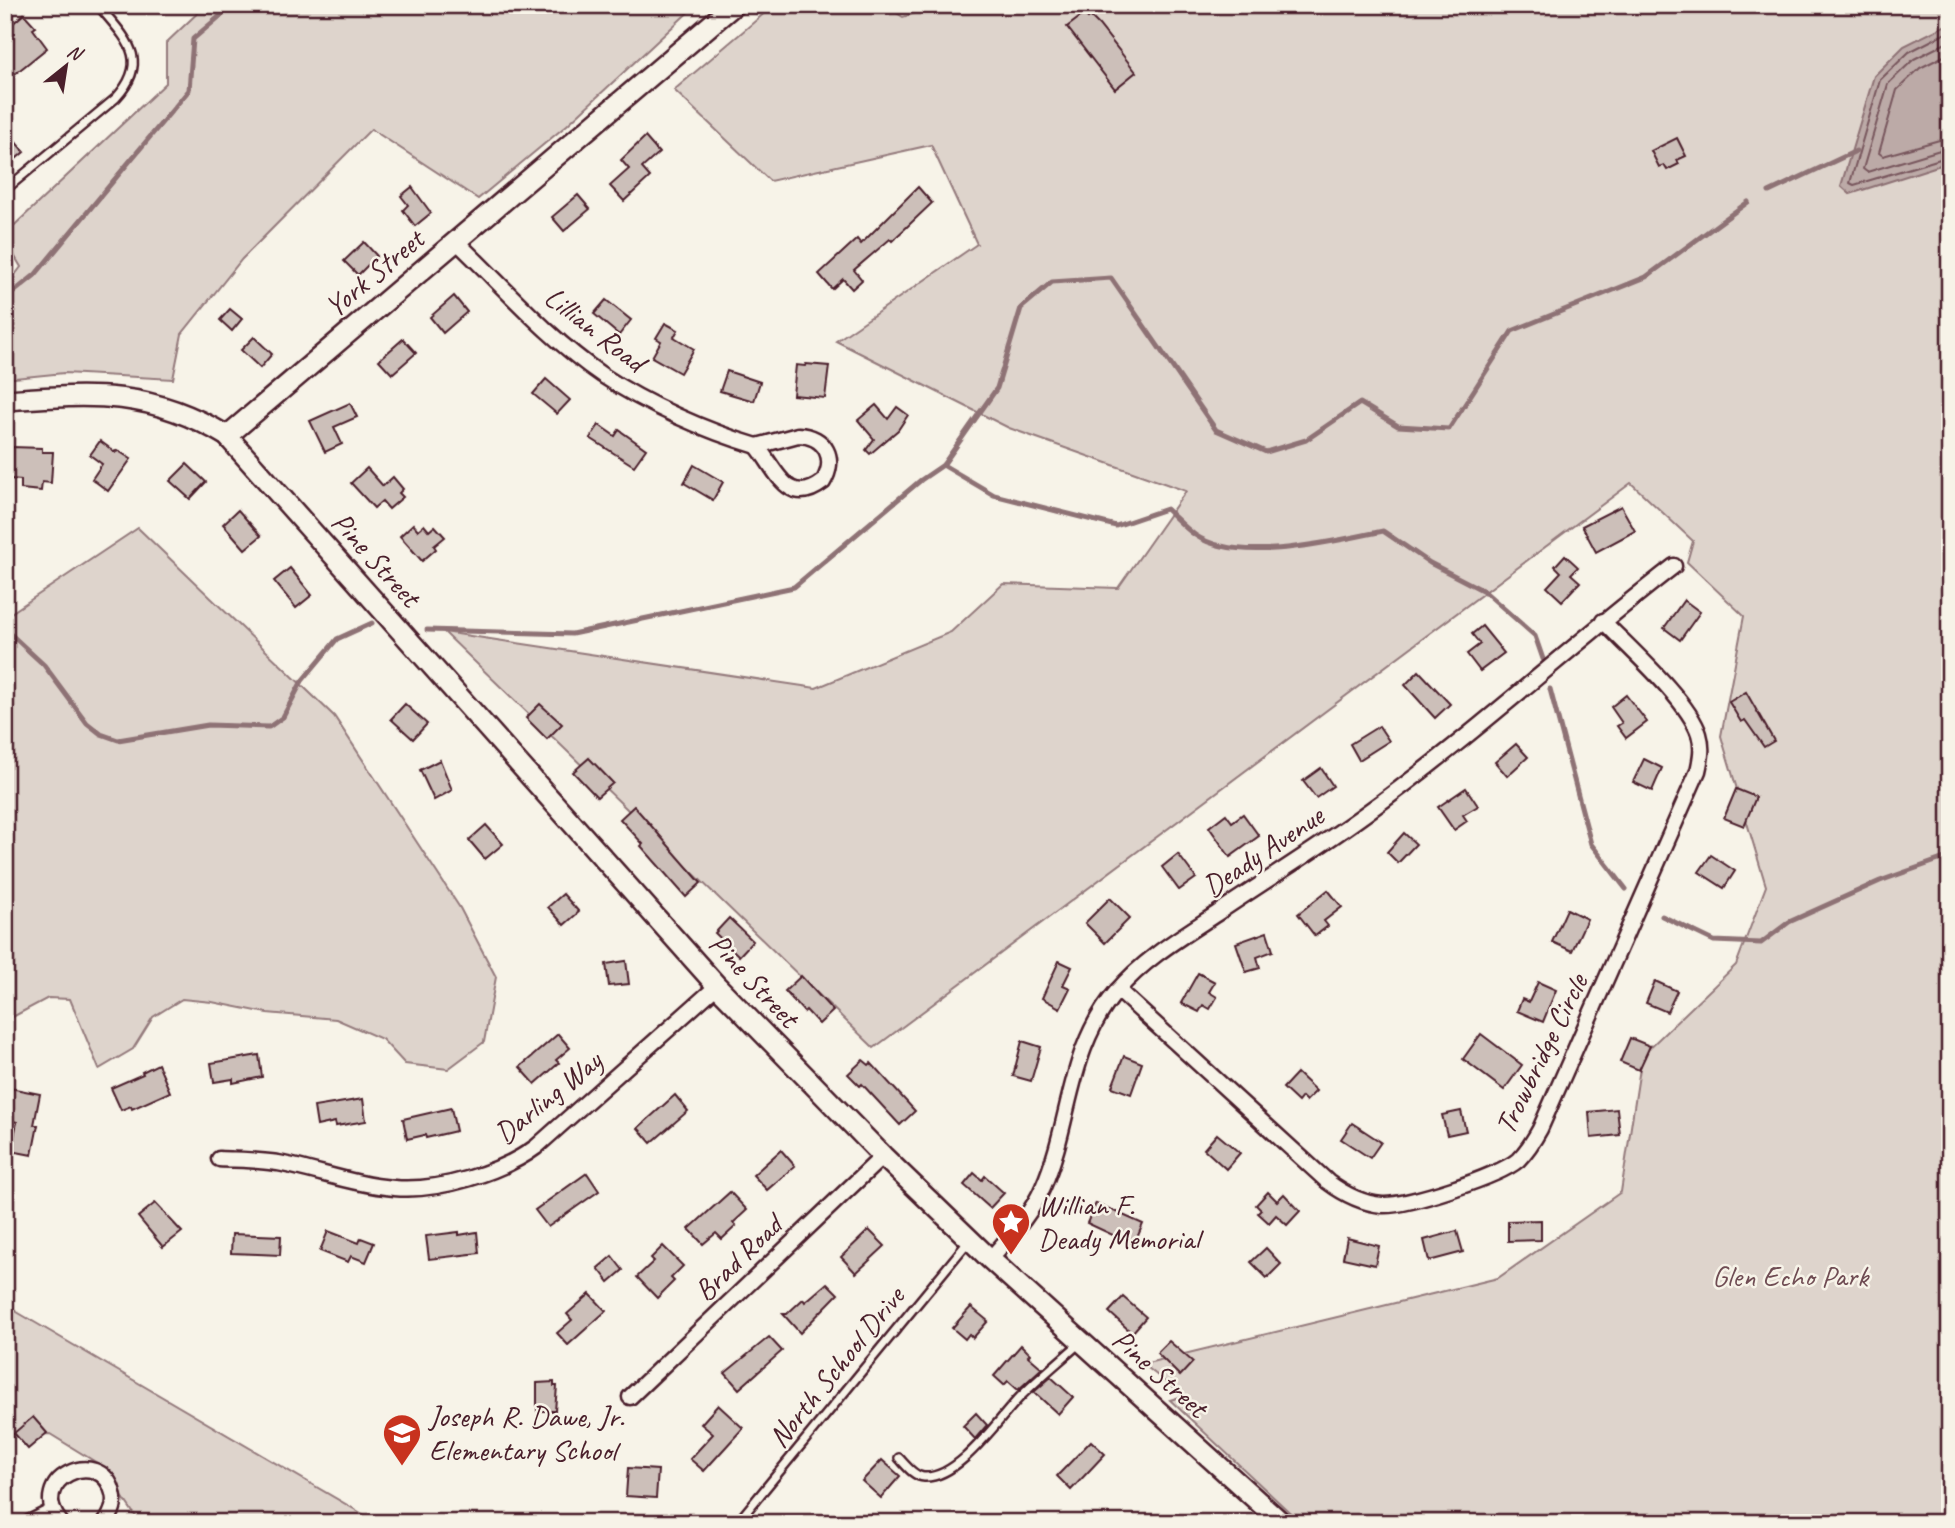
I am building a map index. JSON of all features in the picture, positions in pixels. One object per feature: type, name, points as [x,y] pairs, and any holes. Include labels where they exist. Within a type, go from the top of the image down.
[{"type":"street","name":"York Street","points":[[228,436],[734,5]]},
{"type":"street","name":"Lillian Road","points":[[457,242],[556,339],[602,375],[702,427],[757,446]]},
{"type":"street","points":[[5,400],[82,395],[134,399],[194,416],[228,436]]},
{"type":"street","points":[[799,435],[808,436],[825,446],[829,455],[828,474],[824,482],[816,488],[796,491],[780,480],[757,446],[799,435]]},
{"type":"street","name":"Pine Street","points":[[228,436],[717,986],[883,1156],[970,1240],[1282,1523]]},
{"type":"street","name":"Deady Avenue","points":[[990,1259],[1034,1206],[1054,1157],[1078,1059],[1098,1018],[1118,990],[1169,945],[1364,815],[1426,768],[1603,621],[1674,566]]},
{"type":"street","name":"Trowbridge Circle","points":[[1118,990],[1328,1182],[1349,1196],[1384,1205],[1408,1203],[1493,1174],[1519,1159],[1540,1129],[1698,771],[1701,758],[1698,733],[1687,710],[1603,621]]},
{"type":"street","name":"Darling Way","points":[[219,1159],[277,1163],[396,1188],[431,1186],[498,1170],[536,1147],[717,986]]},
{"type":"street","name":"Brad Road","points":[[630,1397],[883,1156]]},
{"type":"street","points":[[29,1523],[57,1517],[53,1491],[60,1479],[70,1472],[90,1470],[107,1481],[113,1493],[114,1507],[105,1523]]},
{"type":"lane","points":[[5,190],[116,98],[130,80],[134,63],[131,47],[98,5]]},
{"type":"lane","name":"North School Drive","points":[[737,1523],[970,1240]]},
{"type":"lane","points":[[899,1458],[917,1475],[925,1477],[947,1471],[971,1451],[1022,1395],[1082,1342]]},
{"type":"green space","points":[[206,5],[696,5],[567,125],[478,199],[371,129],[242,259],[182,334],[173,379],[64,373],[5,379],[5,288],[21,267],[5,240],[5,234],[166,83],[166,43]]},
{"type":"green space","name":"Glen Echo Park","points":[[774,5],[884,5],[903,17],[916,13],[923,5],[1950,5],[1950,1523],[1301,1523],[1170,1400],[1183,1396],[1143,1364],[1498,1278],[1621,1192],[1642,1055],[1736,965],[1766,886],[1721,736],[1744,616],[1687,562],[1693,541],[1631,483],[874,1048],[444,632],[816,688],[951,632],[1003,584],[1118,588],[1186,491],[1009,428],[836,341],[977,244],[931,145],[770,181],[674,90]]},
{"type":"green space","points":[[138,528],[334,716],[460,908],[496,977],[484,1042],[448,1069],[405,1064],[382,1039],[336,1019],[267,1013],[212,1002],[182,999],[153,1017],[133,1049],[99,1069],[70,999],[48,998],[5,1021],[5,617]]},
{"type":"green space","points":[[5,1305],[378,1523],[140,1523],[102,1466],[50,1434],[5,1437]]},
{"type":"water","points":[[1950,23],[1950,162],[1850,194],[1841,186],[1874,76],[1904,46]]},
{"type":"building","points":[[24,14],[36,27],[33,29],[47,48],[5,82],[5,30]]},
{"type":"building","points":[[1084,14],[1099,25],[1136,72],[1115,89],[1067,27]]},
{"type":"building","points":[[5,129],[24,152],[11,163],[5,156]]},
{"type":"building","points":[[645,137],[659,153],[642,168],[650,177],[624,201],[610,186],[629,169],[621,160]]},
{"type":"building","points":[[1677,138],[1686,156],[1677,160],[1679,164],[1667,170],[1664,165],[1659,167],[1651,151]]},
{"type":"building","points":[[412,187],[431,213],[415,226],[403,210],[408,205],[401,196]]},
{"type":"building","points":[[918,187],[932,203],[892,241],[890,239],[854,270],[862,280],[852,289],[843,279],[832,289],[819,274],[857,239],[861,244]]},
{"type":"building","points":[[578,195],[590,209],[564,231],[552,217]]},
{"type":"building","points":[[364,242],[377,256],[358,275],[344,261]]},
{"type":"building","points":[[454,296],[467,312],[443,333],[430,317]]},
{"type":"building","points":[[606,300],[631,320],[619,335],[594,314]]},
{"type":"building","points":[[230,309],[242,319],[232,331],[220,320]]},
{"type":"building","points":[[665,323],[678,330],[674,337],[694,349],[680,373],[652,357],[661,341],[656,338]]},
{"type":"building","points":[[254,337],[272,354],[260,368],[241,350]]},
{"type":"building","points":[[403,339],[416,353],[392,374],[379,360]]},
{"type":"building","points":[[796,365],[829,366],[825,398],[793,395]]},
{"type":"building","points":[[727,371],[760,382],[754,401],[720,391]]},
{"type":"building","points":[[546,379],[570,400],[557,414],[533,394]]},
{"type":"building","points":[[350,403],[357,417],[334,427],[342,444],[325,452],[310,421]]},
{"type":"building","points":[[876,405],[888,419],[897,407],[908,415],[898,430],[870,454],[866,450],[874,439],[858,420]]},
{"type":"building","points":[[599,425],[615,436],[619,430],[646,449],[634,466],[590,438]]},
{"type":"building","points":[[100,441],[131,459],[108,491],[92,479],[102,464],[90,455]]},
{"type":"building","points":[[12,447],[42,448],[42,452],[53,452],[51,483],[42,482],[41,491],[21,489],[21,480],[10,479]]},
{"type":"building","points":[[187,464],[206,482],[190,499],[170,481]]},
{"type":"building","points":[[694,465],[723,482],[713,500],[684,483]]},
{"type":"building","points":[[367,468],[383,486],[393,477],[403,489],[399,493],[403,497],[389,509],[382,501],[374,508],[351,483]]},
{"type":"building","points":[[1621,506],[1635,531],[1596,552],[1582,526]]},
{"type":"building","points":[[238,510],[261,536],[245,549],[223,524]]},
{"type":"building","points":[[413,524],[418,530],[424,525],[429,531],[435,526],[445,537],[422,561],[400,536]]},
{"type":"building","points":[[1565,555],[1578,567],[1571,574],[1580,582],[1562,601],[1547,587],[1561,572],[1555,566]]},
{"type":"building","points":[[290,568],[312,595],[296,608],[274,581]]},
{"type":"building","points":[[1684,600],[1700,612],[1680,640],[1664,628]]},
{"type":"building","points":[[1482,626],[1504,653],[1480,671],[1467,654],[1480,644],[1472,634]]},
{"type":"building","points":[[1419,671],[1450,704],[1435,718],[1405,685]]},
{"type":"building","points":[[1746,692],[1774,741],[1764,747],[1745,720],[1741,722],[1729,702]]},
{"type":"building","points":[[1626,695],[1647,722],[1626,738],[1617,726],[1622,723],[1611,707]]},
{"type":"building","points":[[405,704],[427,724],[413,739],[391,719]]},
{"type":"building","points":[[540,704],[562,724],[547,739],[526,718]]},
{"type":"building","points":[[1379,726],[1389,741],[1359,760],[1350,744]]},
{"type":"building","points":[[1516,744],[1528,757],[1507,776],[1495,762]]},
{"type":"building","points":[[589,758],[613,783],[597,797],[573,772]]},
{"type":"building","points":[[1644,759],[1662,768],[1652,791],[1633,782]]},
{"type":"building","points":[[440,760],[452,790],[434,800],[420,770]]},
{"type":"building","points":[[1321,768],[1333,786],[1316,798],[1303,781]]},
{"type":"building","points":[[1466,788],[1478,806],[1463,815],[1467,821],[1454,830],[1438,807]]},
{"type":"building","points":[[1736,789],[1756,797],[1744,826],[1724,818]]},
{"type":"building","points":[[634,806],[701,883],[686,897],[620,819]]},
{"type":"building","points":[[1226,814],[1232,822],[1243,814],[1259,836],[1230,857],[1209,827]]},
{"type":"building","points":[[486,825],[503,844],[485,859],[469,840]]},
{"type":"building","points":[[1404,833],[1416,844],[1398,863],[1387,852]]},
{"type":"building","points":[[1178,854],[1196,878],[1179,890],[1162,867]]},
{"type":"building","points":[[1711,855],[1735,871],[1724,888],[1699,872]]},
{"type":"building","points":[[1328,890],[1342,907],[1324,921],[1328,926],[1315,936],[1298,914]]},
{"type":"building","points":[[563,894],[579,912],[564,925],[548,907]]},
{"type":"building","points":[[1110,898],[1130,918],[1105,943],[1085,923]]},
{"type":"building","points":[[1567,909],[1587,919],[1572,951],[1552,942]]},
{"type":"building","points":[[729,918],[753,941],[739,956],[715,933]]},
{"type":"building","points":[[1267,932],[1273,951],[1257,957],[1260,968],[1246,972],[1236,943]]},
{"type":"building","points":[[626,961],[629,984],[609,986],[606,964]]},
{"type":"building","points":[[1059,961],[1072,967],[1063,985],[1070,988],[1060,1008],[1042,998]]},
{"type":"building","points":[[1198,973],[1215,982],[1209,992],[1217,997],[1210,1009],[1203,1005],[1199,1012],[1181,1003]]},
{"type":"building","points":[[801,976],[833,1011],[819,1024],[785,991]]},
{"type":"building","points":[[1655,981],[1677,991],[1667,1012],[1646,1003]]},
{"type":"building","points":[[1538,982],[1556,990],[1543,1022],[1517,1011],[1522,999],[1529,1002]]},
{"type":"building","points":[[558,1034],[570,1048],[556,1060],[559,1063],[535,1084],[520,1067]]},
{"type":"building","points":[[1481,1034],[1522,1065],[1504,1090],[1463,1059]]},
{"type":"building","points":[[1630,1038],[1650,1046],[1639,1070],[1620,1062]]},
{"type":"building","points":[[1022,1041],[1041,1047],[1031,1081],[1013,1076]]},
{"type":"building","points":[[259,1055],[262,1077],[233,1083],[233,1079],[214,1082],[211,1063]]},
{"type":"building","points":[[1124,1056],[1142,1063],[1131,1094],[1112,1087]]},
{"type":"building","points":[[863,1060],[869,1065],[871,1063],[915,1111],[900,1125],[862,1084],[860,1086],[848,1074]]},
{"type":"building","points":[[158,1064],[170,1092],[132,1109],[131,1106],[121,1110],[111,1088]]},
{"type":"building","points":[[1297,1073],[1316,1091],[1306,1101],[1302,1097],[1298,1102],[1283,1088]]},
{"type":"building","points":[[10,1088],[40,1094],[32,1155],[11,1151],[17,1122],[5,1119]]},
{"type":"building","points":[[675,1095],[688,1111],[651,1143],[638,1128]]},
{"type":"building","points":[[363,1099],[366,1121],[336,1126],[335,1122],[317,1126],[314,1107]]},
{"type":"building","points":[[451,1108],[456,1131],[407,1139],[403,1119]]},
{"type":"building","points":[[1617,1109],[1620,1135],[1591,1138],[1589,1112]]},
{"type":"building","points":[[1461,1111],[1466,1131],[1447,1135],[1442,1115]]},
{"type":"building","points":[[1352,1123],[1381,1142],[1370,1158],[1341,1139]]},
{"type":"building","points":[[1217,1134],[1240,1153],[1226,1169],[1204,1149]]},
{"type":"building","points":[[781,1150],[795,1166],[767,1190],[753,1175]]},
{"type":"building","points":[[587,1173],[599,1191],[548,1227],[535,1210]]},
{"type":"building","points":[[974,1173],[982,1180],[985,1176],[1004,1193],[990,1208],[964,1185]]},
{"type":"building","points":[[730,1192],[747,1210],[733,1223],[736,1226],[722,1239],[716,1233],[703,1244],[689,1229]]},
{"type":"building","points":[[1268,1192],[1277,1201],[1284,1194],[1300,1211],[1287,1225],[1276,1215],[1269,1223],[1258,1213],[1261,1210],[1256,1205]]},
{"type":"building","points":[[155,1203],[182,1232],[163,1247],[138,1217]]},
{"type":"building","points":[[1096,1203],[1143,1224],[1134,1245],[1087,1223]]},
{"type":"building","points":[[1541,1220],[1541,1240],[1508,1241],[1508,1221]]},
{"type":"building","points":[[869,1230],[885,1246],[856,1273],[841,1257]]},
{"type":"building","points":[[328,1231],[359,1243],[361,1238],[374,1243],[366,1262],[351,1256],[348,1262],[320,1251]]},
{"type":"building","points":[[1457,1231],[1463,1252],[1429,1261],[1424,1240]]},
{"type":"building","points":[[459,1232],[459,1235],[477,1232],[479,1253],[429,1259],[426,1236]]},
{"type":"building","points":[[232,1234],[281,1236],[280,1255],[231,1253]]},
{"type":"building","points":[[1347,1238],[1379,1246],[1375,1265],[1343,1258]]},
{"type":"building","points":[[663,1246],[683,1266],[671,1278],[674,1281],[657,1298],[637,1277],[654,1261],[651,1258]]},
{"type":"building","points":[[1266,1248],[1281,1264],[1267,1278],[1251,1262]]},
{"type":"building","points":[[612,1256],[623,1270],[609,1282],[598,1268]]},
{"type":"building","points":[[827,1283],[838,1294],[800,1333],[783,1314],[787,1314],[803,1299],[805,1302]]},
{"type":"building","points":[[590,1294],[606,1311],[568,1345],[557,1333],[572,1320],[567,1314]]},
{"type":"building","points":[[1123,1297],[1146,1317],[1132,1333],[1109,1312]]},
{"type":"building","points":[[971,1307],[988,1321],[973,1338],[969,1334],[965,1339],[952,1328]]},
{"type":"building","points":[[769,1337],[782,1351],[739,1389],[725,1373]]},
{"type":"building","points":[[1169,1341],[1193,1362],[1180,1376],[1157,1353]]},
{"type":"building","points":[[1021,1345],[1030,1354],[1028,1356],[1042,1368],[1018,1390],[1008,1381],[1004,1385],[994,1376]]},
{"type":"building","points":[[1051,1377],[1073,1397],[1058,1414],[1034,1392]]},
{"type":"building","points":[[554,1382],[554,1386],[557,1386],[555,1411],[537,1411],[537,1383]]},
{"type":"building","points":[[718,1405],[743,1428],[704,1471],[690,1459],[713,1434],[701,1424]]},
{"type":"building","points":[[976,1413],[987,1425],[975,1439],[963,1426]]},
{"type":"building","points":[[33,1417],[47,1433],[28,1449],[14,1433]]},
{"type":"building","points":[[1091,1441],[1105,1454],[1071,1490],[1057,1476]]},
{"type":"building","points":[[882,1460],[900,1476],[881,1498],[862,1481]]},
{"type":"building","points":[[628,1468],[658,1470],[656,1498],[626,1496]]},
{"type":"waterway","points":[[5,299],[35,275],[189,90],[193,39],[233,5]]},
{"type":"waterway","points":[[1769,192],[1856,151]]},
{"type":"waterway","points":[[427,630],[572,634],[794,587],[921,480],[943,465],[997,388],[1021,308],[1052,282],[1111,278],[1216,430],[1266,452],[1306,440],[1360,403],[1398,426],[1449,429],[1512,331],[1646,277],[1748,202]]},
{"type":"waterway","points":[[943,465],[994,495],[1116,526],[1166,509],[1195,535],[1213,544],[1236,548],[1261,550],[1314,545],[1383,531],[1430,563],[1484,591],[1535,636],[1543,659]]},
{"type":"waterway","points":[[5,629],[44,665],[87,723],[101,734],[118,740],[208,725],[269,727],[283,717],[302,681],[337,639],[372,623]]},
{"type":"waterway","points":[[1550,689],[1591,844],[1626,889]]},
{"type":"waterway","points":[[1662,916],[1714,941],[1761,943],[1789,922],[1880,881],[1950,856]]},
{"type":"place","name":"Willian F. Deady Memorial","points":[[1011,1256]]},
{"type":"place","name":"Joseph R. Dawe, Jr. Elementary School","points":[[402,1467]]}]
